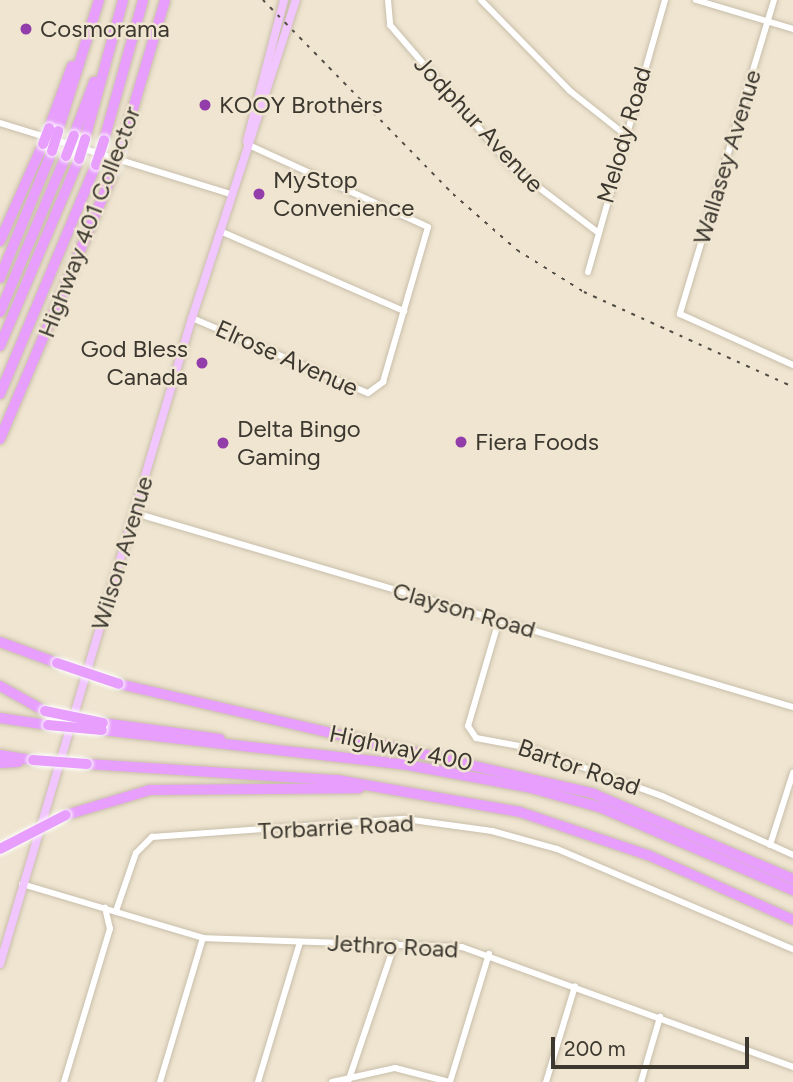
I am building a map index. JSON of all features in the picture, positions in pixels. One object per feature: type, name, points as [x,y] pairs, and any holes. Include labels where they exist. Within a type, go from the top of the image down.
[{"type":"highway","points":[[0,278],[52,150],[53,130],[98,0]]},
{"type":"highway","points":[[0,346],[79,159],[123,0]]},
{"type":"highway","points":[[0,394],[96,165],[143,0]]},
{"type":"highway","name":"Highway 401 Collector","points":[[0,439],[114,170],[165,0]]},
{"type":"highway","points":[[0,312],[113,36]]},
{"type":"highway","points":[[0,242],[43,144],[53,130]]},
{"type":"highway","name":"Highway 400","points":[[0,642],[119,684],[594,794],[793,879]]},
{"type":"highway","points":[[0,686],[44,711],[103,727]]},
{"type":"highway","points":[[0,718],[103,727],[258,746],[531,788],[609,811],[793,890]]},
{"type":"highway","points":[[0,755],[33,760]]},
{"type":"highway","name":"Highway 400","points":[[0,763],[33,760],[384,787],[564,824],[793,920]]},
{"type":"highway","points":[[0,849],[66,815],[150,790],[384,787]]},
{"type":"main road","name":"Wilson Avenue","points":[[247,144],[284,0]]},
{"type":"main road","name":"Wilson Avenue","points":[[0,964],[192,318],[296,0]]},
{"type":"street","name":"Jodphur Avenue","points":[[388,0],[390,25],[512,167],[596,231]]},
{"type":"street","points":[[481,0],[570,92],[623,133]]},
{"type":"street","name":"Melody Road","points":[[588,272],[596,231],[623,133],[665,0]]},
{"type":"street","points":[[696,0],[793,29]]},
{"type":"street","name":"Wallasey Avenue","points":[[774,0],[680,314],[793,365]]},
{"type":"street","points":[[0,123],[232,194]]},
{"type":"street","points":[[220,231],[404,312],[428,227],[247,144]]},
{"type":"street","name":"Elrose Avenue","points":[[192,318],[368,393],[381,388],[404,312]]},
{"type":"street","name":"Clayson Road","points":[[135,513],[793,707]]},
{"type":"street","name":"Bartor Road","points":[[499,620],[468,726],[477,738],[593,770],[793,855]]},
{"type":"street","points":[[770,845],[793,773]]},
{"type":"street","name":"Torbarrie Road","points":[[116,911],[136,853],[152,837],[405,819],[492,831],[557,849],[793,948]]},
{"type":"street","name":"Jethro Road","points":[[22,884],[203,938],[396,943],[489,954],[793,1067]]},
{"type":"street","points":[[64,1082],[110,929],[105,908]]},
{"type":"street","points":[[110,929],[128,916]]},
{"type":"street","points":[[160,1082],[203,938]]},
{"type":"street","points":[[258,1082],[300,942]]},
{"type":"street","points":[[348,1082],[396,943]]},
{"type":"street","points":[[332,1082],[350,1074],[395,1068],[450,1082],[489,954]]},
{"type":"street","points":[[546,1082],[575,986]]},
{"type":"street","points":[[641,1082],[660,1017]]},
{"type":"railway","points":[[263,0],[453,194],[517,250],[584,292],[793,387]]},
{"type":"place","name":"Cosmorama","points":[[26,29]]},
{"type":"place","name":"KOOY Brothers","points":[[205,105]]},
{"type":"place","name":"MyStop Convenience","points":[[259,194]]},
{"type":"place","name":"God Bless Canada","points":[[202,363]]},
{"type":"place","name":"Fiera Foods","points":[[461,442]]},
{"type":"place","name":"Delta Bingo Gaming","points":[[223,443]]}]
